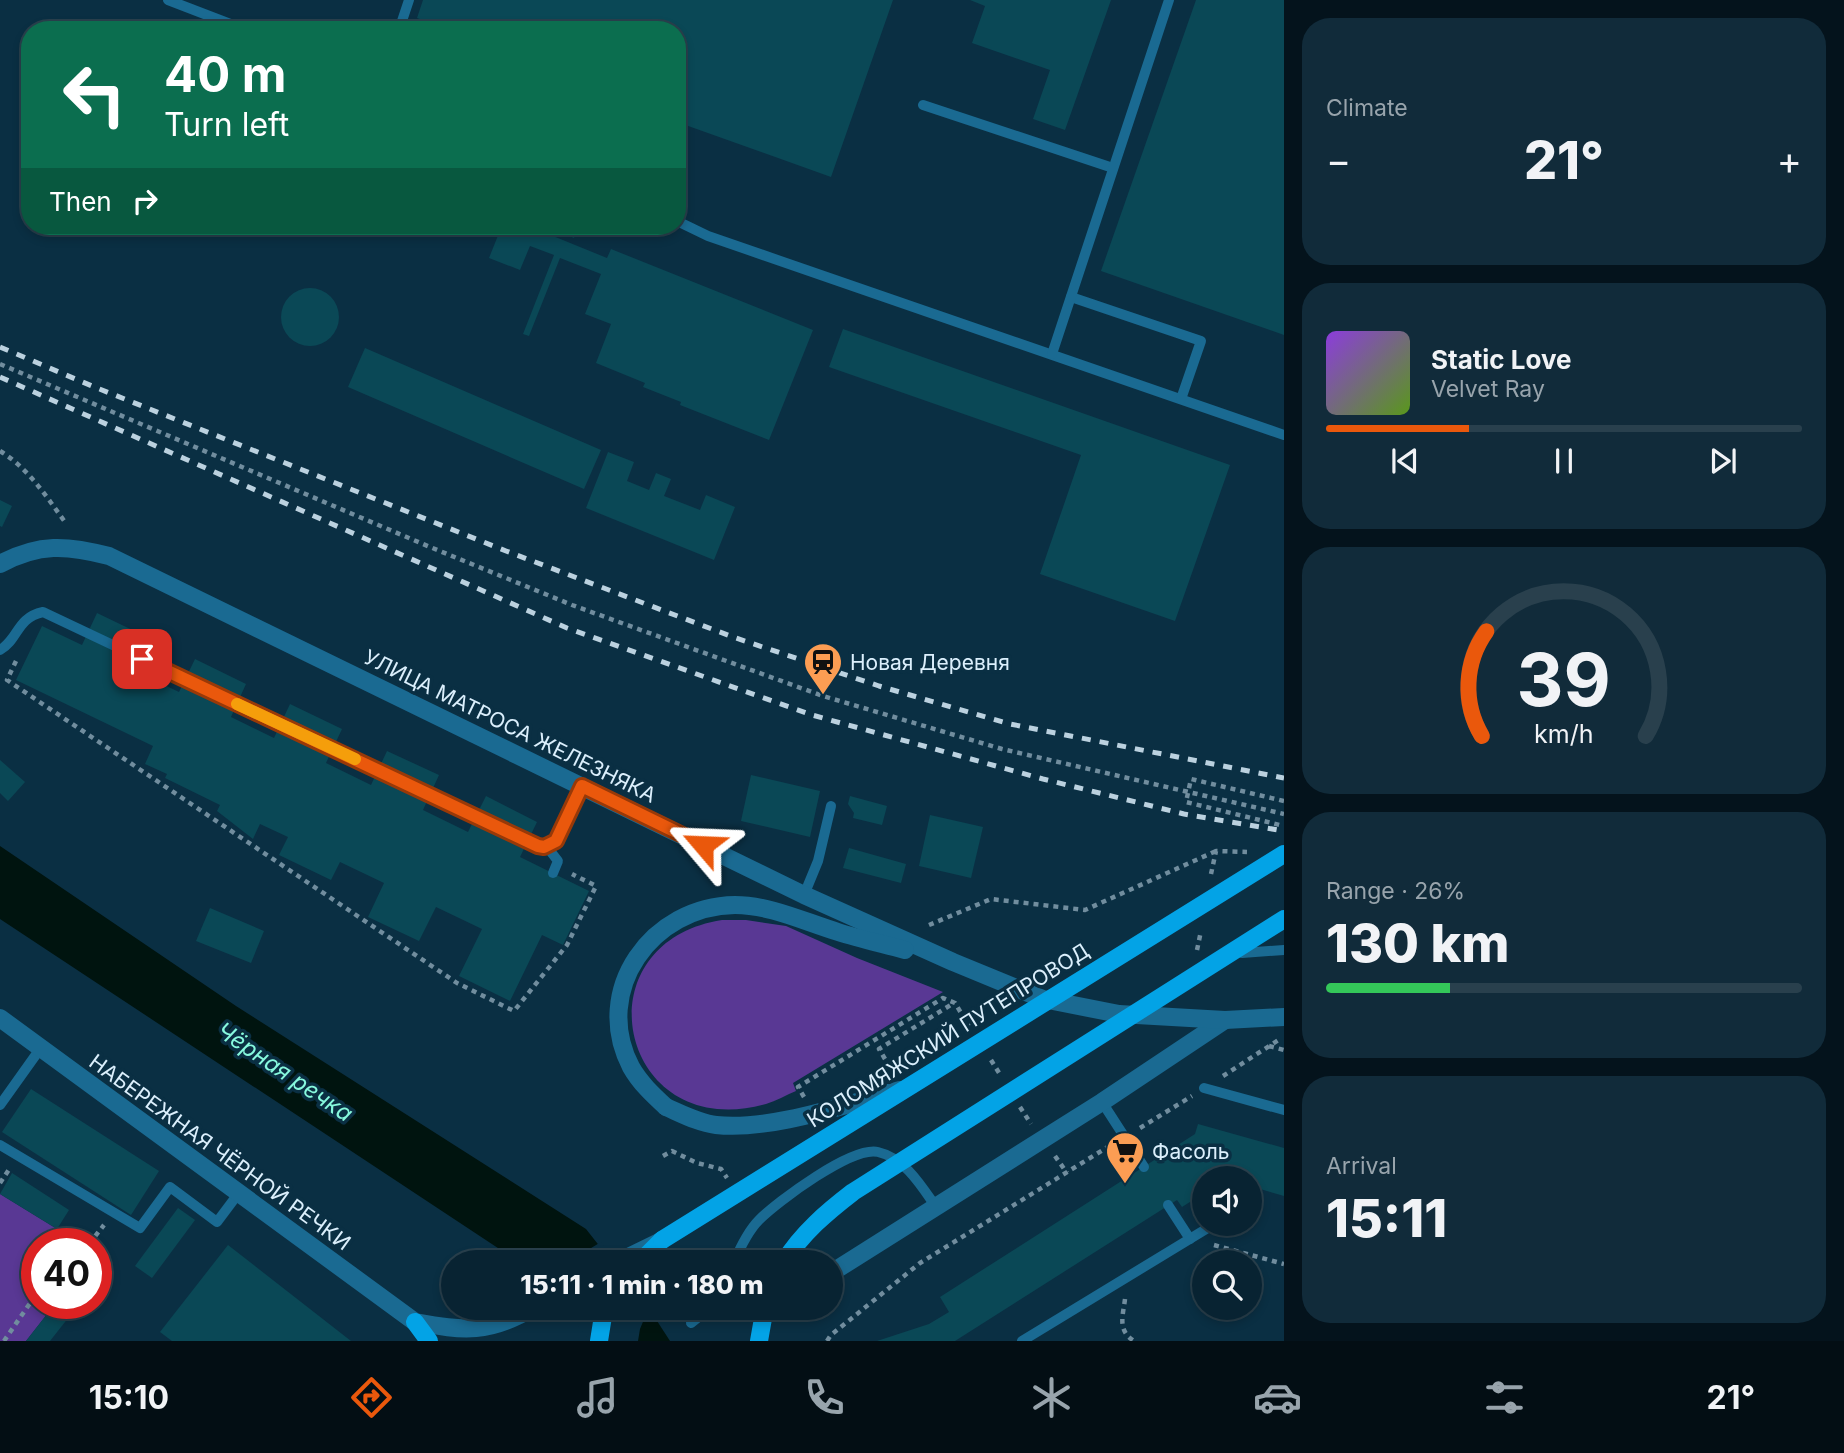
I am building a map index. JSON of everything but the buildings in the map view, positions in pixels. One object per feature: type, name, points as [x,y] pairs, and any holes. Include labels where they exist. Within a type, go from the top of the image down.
[{"type":"main road","name":"КОЛОМЯЖСКИЙ ПУТЕПРОВОД","points":[[652,1250],[662,1240],[1284,854]]},
{"type":"main road","points":[[793,1250],[806,1232],[853,1192],[1284,919]]},
{"type":"main road","points":[[599,1341],[602,1320]]},
{"type":"main road","points":[[759,1341],[763,1320]]},
{"type":"main road","points":[[415,1322],[429,1341]]},
{"type":"street","name":"УЛИЦА МАТРОСА ЖЕЛЕЗНЯКА","points":[[0,564],[34,550],[57,546],[81,548],[109,556],[804,895],[1043,999],[1119,1014],[1226,1020],[1284,1017]]},
{"type":"street","points":[[904,1089],[771,1123],[714,1125],[692,1119],[666,1107],[647,1090],[631,1067],[621,1036],[619,1008],[624,983],[648,941],[684,917],[706,909],[735,905],[770,911],[953,962]]},
{"type":"street","name":"НАБЕРЕЖНАЯ ЧЁРНОЙ РЕЧКИ","points":[[0,1018],[415,1322]]},
{"type":"street","points":[[843,1265],[1102,1102],[1226,1020]]},
{"type":"street","points":[[642,1250],[662,1240]]},
{"type":"street","points":[[415,1322],[476,1330],[510,1320]]},
{"type":"lane","points":[[168,0],[223,21]]},
{"type":"lane","points":[[402,21],[409,0]]},
{"type":"lane","points":[[1052,354],[1169,0]]},
{"type":"lane","points":[[923,104],[1113,168]]},
{"type":"lane","points":[[686,225],[708,236],[1284,435]]},
{"type":"lane","points":[[1071,298],[1201,341],[1181,399]]},
{"type":"lane","points":[[0,650],[5,648],[19,626],[31,614],[43,612],[538,846],[552,844]]},
{"type":"lane","points":[[554,870],[558,861],[551,852],[552,844],[582,786]]},
{"type":"lane","points":[[804,895],[818,861],[831,806]]},
{"type":"lane","points":[[1242,953],[1284,950]]},
{"type":"lane","points":[[0,1105],[40,1049]]},
{"type":"lane","points":[[1204,1088],[1284,1110]]},
{"type":"lane","points":[[1102,1102],[1144,1167]]},
{"type":"lane","points":[[0,1145],[140,1228],[170,1187],[217,1222],[238,1194]]},
{"type":"lane","points":[[741,1250],[756,1222],[779,1202],[844,1159],[860,1153],[877,1152],[893,1158],[908,1171],[936,1207]]},
{"type":"lane","points":[[1168,1205],[1190,1239]]},
{"type":"lane","points":[[1022,1341],[1195,1236]]},
{"type":"lane","points":[[691,1323],[695,1320]]},
{"type":"path","points":[[0,364],[572,605],[823,696],[1002,749],[1284,814]]},
{"type":"path","points":[[0,451],[14,459],[36,483],[65,522]]},
{"type":"path","points":[[19,655],[7,680],[457,983],[514,1011],[567,945],[596,886],[554,870]]},
{"type":"path","points":[[1284,801],[1191,779],[1186,802],[1284,826]]},
{"type":"path","points":[[929,925],[991,899],[1085,910],[1216,851]]},
{"type":"path","points":[[885,1059],[879,1049],[955,1003]]},
{"type":"path","points":[[827,1341],[920,1263],[1284,1037]]},
{"type":"path","points":[[1269,1046],[1284,1050]]},
{"type":"path","points":[[663,1156],[672,1151],[697,1163],[721,1169],[728,1180]]},
{"type":"path","points":[[1190,1239],[1284,1264]]},
{"type":"path","points":[[1125,1301],[1123,1330],[1134,1341]]},
{"type":"path","points":[[4,1341],[21,1316]]},
{"type":"shaded area","points":[[722,920],[746,920],[786,926],[943,992],[793,1083],[796,1091],[766,1104],[716,1109],[677,1096],[649,1070],[634,1036],[633,999],[647,964],[676,936]]},
{"type":"shaded area","points":[[0,1194],[55,1228],[21,1228],[21,1319],[43,1319],[26,1341],[0,1341]]},
{"type":"water","name":"Чёрная речка","points":[[0,846],[236,1006],[586,1229],[603,1250],[501,1250],[0,919]]},
{"type":"water","points":[[627,1320],[656,1320],[670,1341],[594,1341]]},
{"type":"pier","points":[[601,1242],[607,1250],[588,1250]]},
{"type":"pier","points":[[573,1320],[644,1320],[638,1341],[590,1341]]},
{"type":"railway","points":[[0,347],[506,551],[733,637],[879,686],[1010,724],[1284,778]]},
{"type":"railway","points":[[0,377],[567,628],[812,715],[1043,779],[1184,814],[1284,831]]},
{"type":"slow traffic","points":[[237,704],[355,759]]},
{"type":"place","name":"Новая Деревня","points":[[823,696]]},
{"type":"place","name":"Фасоль","points":[[1125,1185]]},
{"type":"route","points":[[142,659],[538,846],[544,847],[556,841],[582,786],[703,845]]}]
